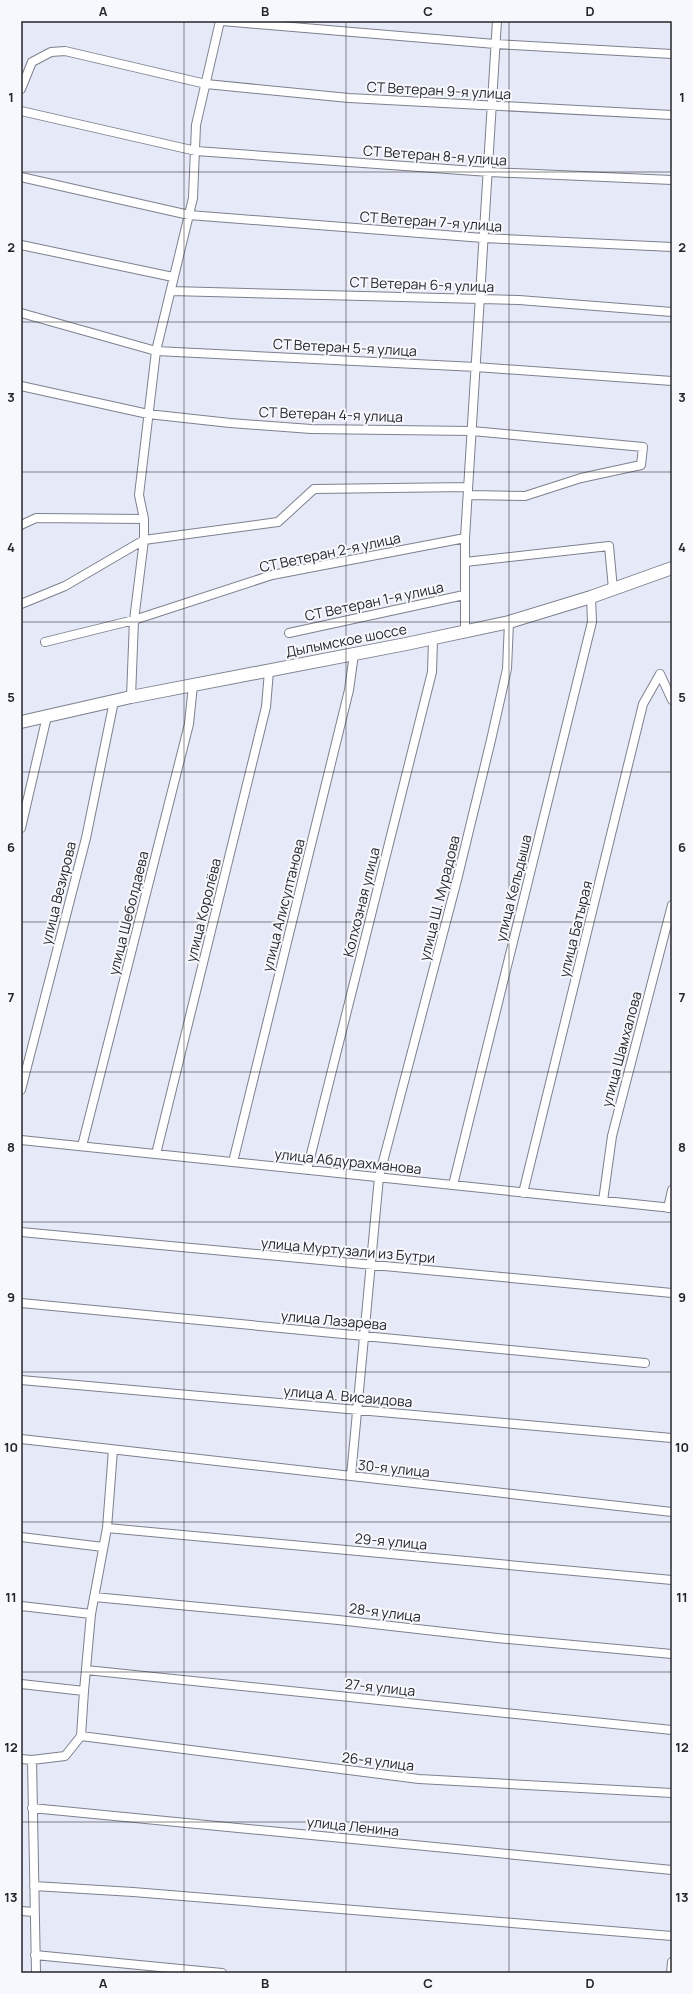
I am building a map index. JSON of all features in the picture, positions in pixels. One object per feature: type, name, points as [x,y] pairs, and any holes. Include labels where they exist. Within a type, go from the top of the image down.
[{"type":"main road","name":"Дылымское шоссе","points":[[21,722],[131,697],[433,639],[509,622],[591,597],[672,568]]},
{"type":"street","points":[[131,697],[134,620],[144,540],[144,519],[139,495],[156,351],[193,198],[196,125],[221,21],[495,44],[672,54]]},
{"type":"street","points":[[465,632],[465,538],[496,21]]},
{"type":"street","name":"СТ Ветеран 9-я улица","points":[[21,89],[32,62],[51,52],[65,51],[206,84],[349,98],[672,115]]},
{"type":"street","name":"СТ Ветеран 8-я улица","points":[[21,111],[196,151],[488,172],[672,180]]},
{"type":"street","name":"СТ Ветеран 7-я улица","points":[[21,177],[189,215],[484,238],[672,247]]},
{"type":"street","points":[[21,245],[173,277]]},
{"type":"street","name":"СТ Ветеран 6-я улица","points":[[171,291],[519,300],[672,312]]},
{"type":"street","name":"СТ Ветеран 5-я улица","points":[[21,313],[156,351],[476,367],[672,381]]},
{"type":"street","name":"СТ Ветеран 4-я улица","points":[[21,386],[148,414],[230,423],[311,429],[472,431],[643,447],[641,465],[581,478],[525,496],[468,491]]},
{"type":"street","points":[[21,604],[65,586],[144,540],[278,522],[314,489],[468,491]]},
{"type":"street","points":[[21,525],[36,518],[144,519]]},
{"type":"street","name":"СТ Ветеран 2-я улица","points":[[45,642],[134,620],[272,575],[465,538]]},
{"type":"street","points":[[465,562],[609,546],[613,589]]},
{"type":"street","name":"СТ Ветеран 1-я улица","points":[[289,633],[464,595]]},
{"type":"street","name":"улица Кельдыша","points":[[453,1185],[592,622],[591,597]]},
{"type":"street","name":"улица Ш. Мурадова","points":[[351,1476],[359,1410],[379,1177],[458,880],[507,669],[509,622]]},
{"type":"street","name":"Колхозная улица","points":[[306,1170],[432,672],[433,639]]},
{"type":"street","name":"улица Алисултанова","points":[[233,1162],[350,690],[354,654]]},
{"type":"street","name":"улица Королёва","points":[[156,1154],[266,707],[269,671]]},
{"type":"street","name":"улица Батырая","points":[[523,1193],[643,704],[660,674],[672,700]]},
{"type":"street","name":"улица Шеболдаева","points":[[82,1146],[189,724],[193,685]]},
{"type":"street","name":"улица Везирова","points":[[21,1090],[86,838],[114,701]]},
{"type":"street","points":[[21,828],[47,716]]},
{"type":"street","name":"улица Шамхалова","points":[[603,1201],[612,1136],[672,905]]},
{"type":"street","name":"улица Абдурахманова","points":[[21,1140],[670,1208]]},
{"type":"street","points":[[670,1208],[672,1190]]},
{"type":"street","name":"улица Муртузали из Бутри","points":[[21,1232],[672,1293]]},
{"type":"street","name":"улица Лазарева","points":[[21,1303],[645,1363]]},
{"type":"street","name":"улица А. Висаидова","points":[[21,1380],[672,1438]]},
{"type":"street","name":"30-я улица","points":[[21,1439],[672,1512]]},
{"type":"street","points":[[21,1759],[32,1760],[65,1756],[82,1736],[84,1691],[91,1614],[107,1528],[113,1450]]},
{"type":"street","name":"29-я улица","points":[[107,1528],[672,1580]]},
{"type":"street","points":[[21,1537],[103,1547]]},
{"type":"street","name":"28-я улица","points":[[94,1597],[338,1620],[497,1638],[672,1654]]},
{"type":"street","points":[[21,1606],[91,1614]]},
{"type":"street","name":"27-я улица","points":[[86,1670],[672,1730]]},
{"type":"street","points":[[21,1684],[84,1691]]},
{"type":"street","name":"26-я улица","points":[[82,1736],[419,1779],[672,1793]]},
{"type":"street","points":[[32,1760],[36,1973]]},
{"type":"street","name":"улица Ленина","points":[[32,1808],[672,1870]]},
{"type":"street","points":[[34,1886],[133,1892],[672,1936]]},
{"type":"street","points":[[21,1911],[34,1912]]},
{"type":"street","points":[[35,1955],[222,1973]]},
{"type":"street","points":[[671,1973],[672,1962]]}]
